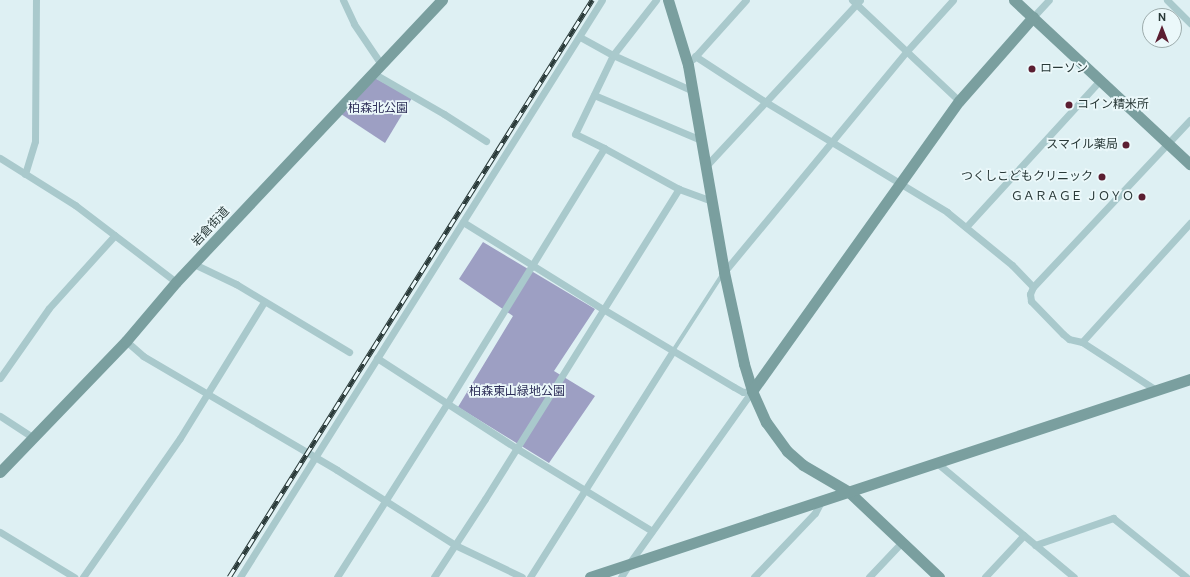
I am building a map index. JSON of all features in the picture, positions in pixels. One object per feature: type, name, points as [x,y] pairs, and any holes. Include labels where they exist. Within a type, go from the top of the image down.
[{"type":"street","points":[[25,174],[35,141],[36,0]]},
{"type":"street","points":[[343,0],[354,24],[381,64]]},
{"type":"street","name":"岩倉街道","points":[[0,472],[126,341],[176,282],[442,0]]},
{"type":"street","points":[[240,577],[602,0]]},
{"type":"street","points":[[656,0],[613,55],[575,134],[679,189],[712,201]]},
{"type":"street","points":[[668,0],[688,65],[724,272],[744,364],[752,391],[766,422],[787,451],[803,466],[849,492],[939,577]]},
{"type":"street","points":[[688,65],[746,0]]},
{"type":"street","points":[[724,272],[831,141],[906,52],[953,0]]},
{"type":"street","points":[[1014,0],[1190,164]]},
{"type":"street","points":[[621,577],[628,564],[959,101],[1049,0]]},
{"type":"street","points":[[1167,0],[1190,23]]},
{"type":"street","points":[[706,166],[856,1],[906,52],[959,101]]},
{"type":"street","points":[[580,37],[613,55],[693,92]]},
{"type":"street","points":[[695,56],[764,101],[947,212],[1012,265],[1033,287]]},
{"type":"street","points":[[373,73],[444,114],[486,141]]},
{"type":"street","points":[[966,227],[1100,80]]},
{"type":"street","points":[[594,96],[701,140]]},
{"type":"street","points":[[1156,390],[1082,342],[1069,339],[1045,317],[1031,301],[1030,294],[1033,287],[1190,120]]},
{"type":"street","points":[[337,577],[448,402],[604,148]]},
{"type":"street","points":[[0,158],[75,205],[176,282]]},
{"type":"street","points":[[434,577],[679,189]]},
{"type":"street","points":[[463,222],[603,309],[743,392],[752,391]]},
{"type":"street","points":[[1082,342],[1190,223]]},
{"type":"street","points":[[0,378],[49,308],[115,235]]},
{"type":"street","points":[[194,264],[236,284],[349,352]]},
{"type":"street","points":[[83,577],[180,438],[264,302]]},
{"type":"street","points":[[126,341],[143,356],[315,457],[455,545],[522,577]]},
{"type":"street","points":[[530,577],[673,351]]},
{"type":"street","points":[[377,358],[448,402],[516,448],[652,531]]},
{"type":"street","points":[[590,577],[1190,379]]},
{"type":"street","points":[[0,416],[32,437]]},
{"type":"street","points":[[937,463],[1074,577]]},
{"type":"street","points":[[754,577],[815,512],[822,500]]},
{"type":"street","points":[[1035,545],[1113,518],[1187,577],[1190,573]]},
{"type":"street","points":[[0,532],[74,577]]},
{"type":"street","points":[[985,577],[1024,535]]},
{"type":"street","points":[[869,577],[902,542]]},
{"type":"lane","points":[[673,351],[724,272]]},
{"type":"green space","name":"柏森北公園","points":[[375,78],[412,98],[385,143],[341,114]]},
{"type":"green space","name":"柏森東山緑地公園","points":[[483,242],[595,309],[554,371],[595,396],[549,463],[458,407],[513,316],[459,279]]},
{"type":"railway","points":[[229,577],[592,0]]},
{"type":"place","name":"ローソン","points":[[1032,69]]},
{"type":"place","name":"コイン精米所","points":[[1069,105]]},
{"type":"place","name":"スマイル薬局","points":[[1126,145]]},
{"type":"place","name":"つくしこどもクリニック","points":[[1102,177]]},
{"type":"place","name":"ＧＡＲＡＧＥ ＪＯＹＯ","points":[[1142,197]]}]
